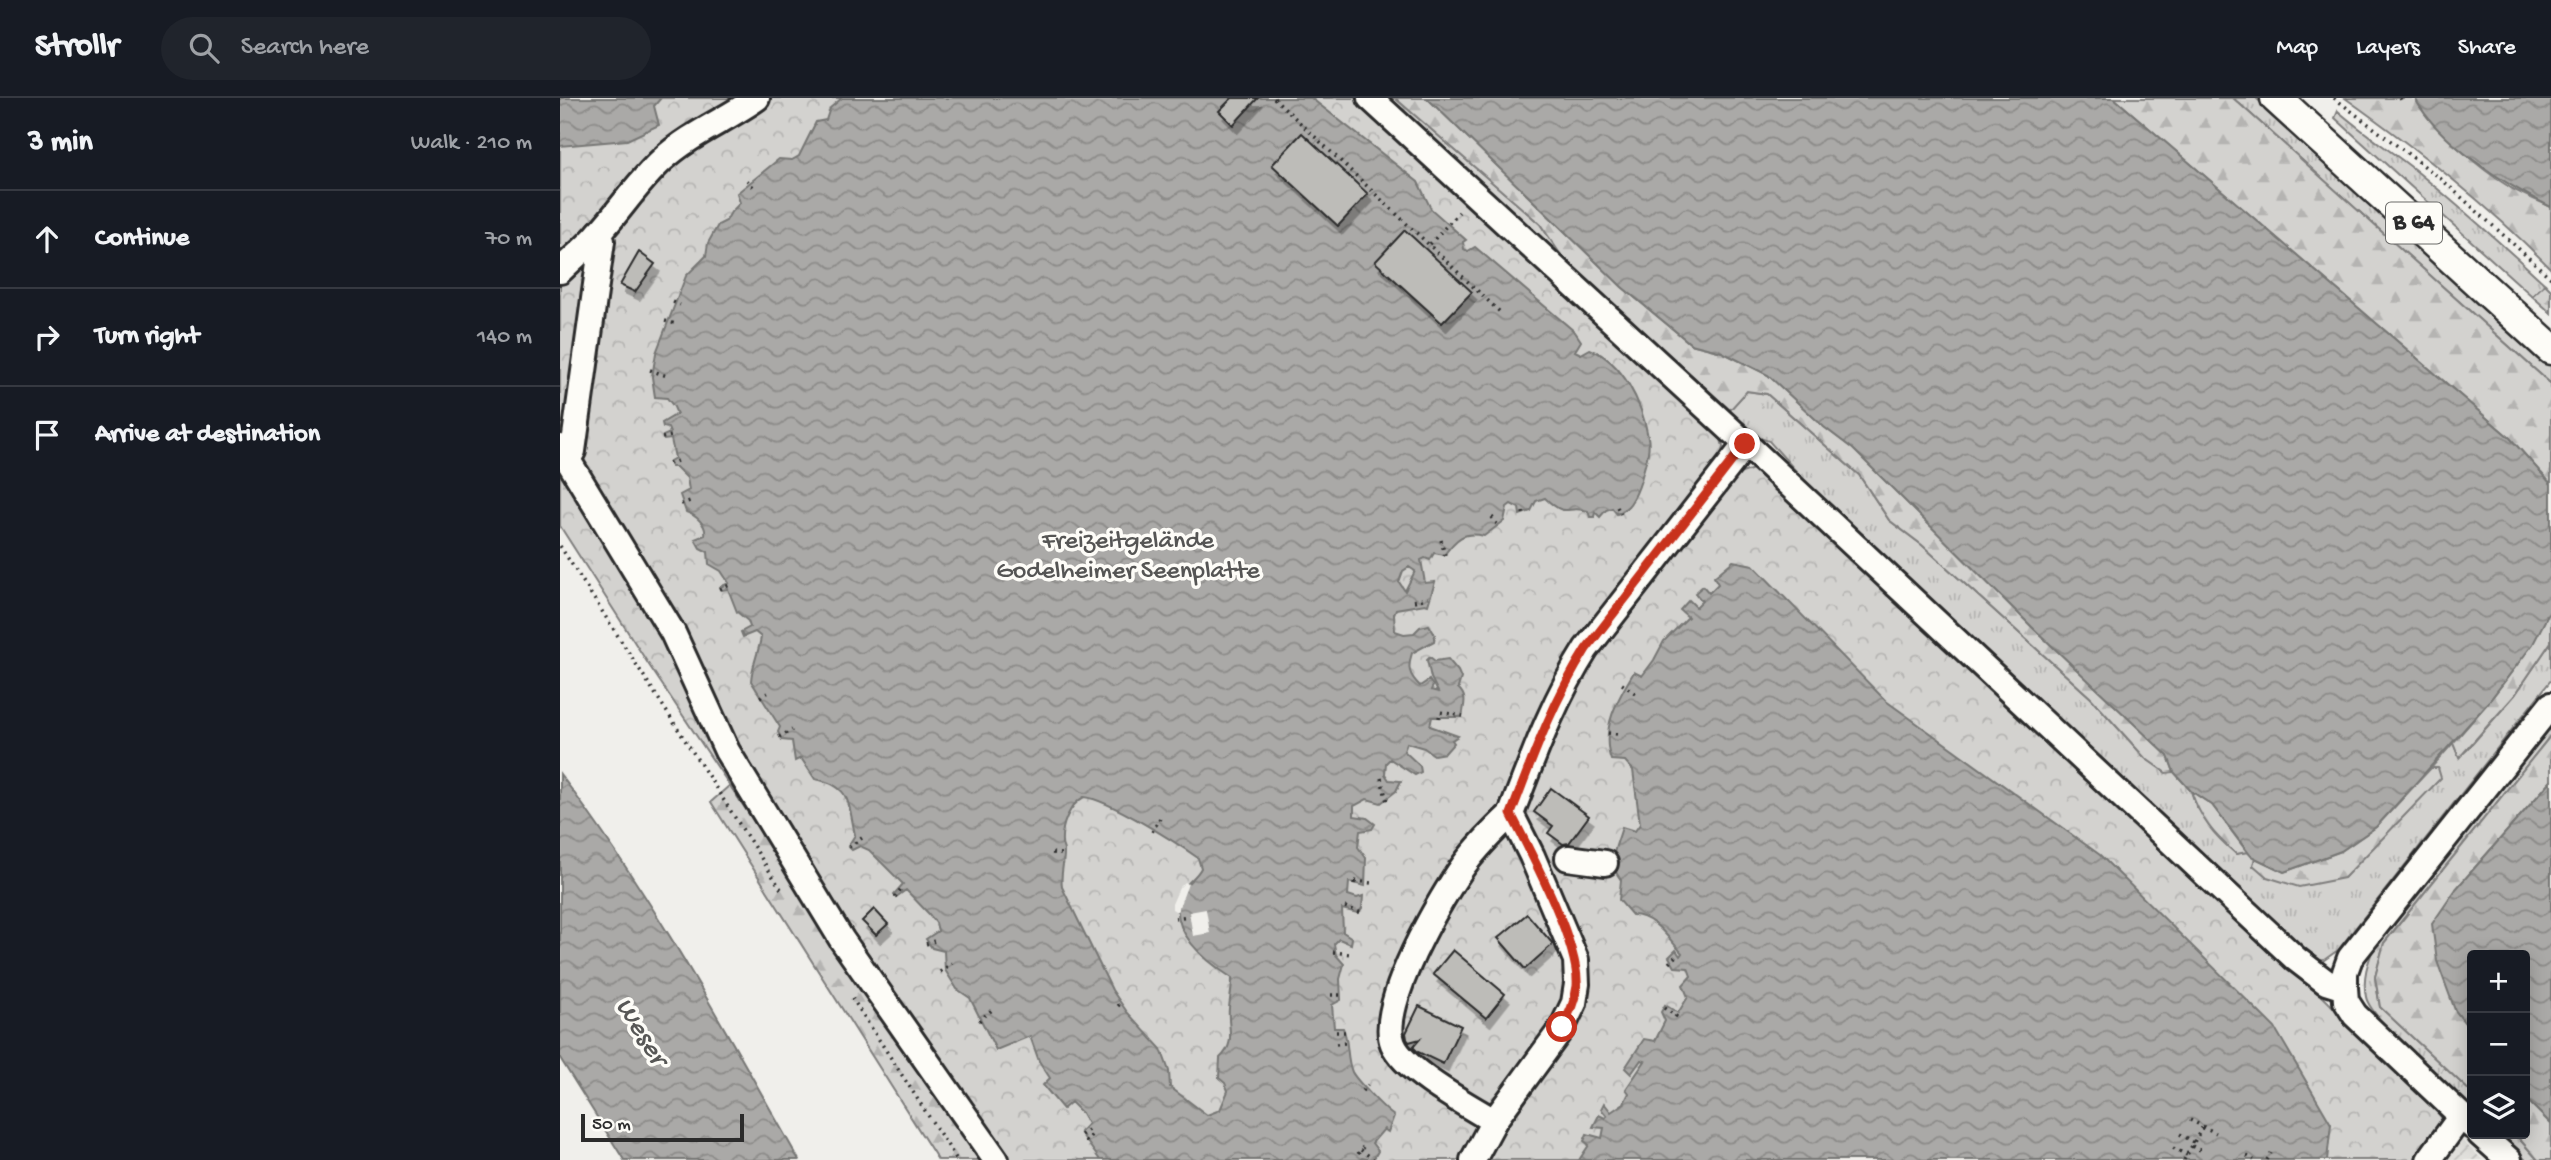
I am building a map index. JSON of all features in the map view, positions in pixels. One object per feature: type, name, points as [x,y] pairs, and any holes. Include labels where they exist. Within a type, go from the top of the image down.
[{"type":"main road","name":"B 64","points":[[2276,98],[2551,349]]},
{"type":"lane","points":[[560,271],[599,233],[643,179],[664,158],[695,135],[757,98]]},
{"type":"lane","points":[[1370,98],[2296,959],[2326,982],[2345,988]]},
{"type":"lane","points":[[599,233],[602,241],[573,451],[564,454],[673,633],[727,751],[842,940],[996,1160]]},
{"type":"lane","points":[[1494,1121],[1428,1080],[1400,1056],[1390,1032],[1403,977],[1421,937],[1463,866],[1489,834],[1511,814],[1544,726],[1563,685],[1586,649],[1745,444]]},
{"type":"lane","points":[[2429,1160],[2467,1121],[2355,1015],[2346,1001],[2345,972],[2350,958],[2551,705]]},
{"type":"lane","points":[[1473,1160],[1494,1121],[1562,1027],[1574,1003],[1577,984],[1576,960],[1546,887],[1511,814]]},
{"type":"lane","points":[[1568,858],[1605,863]]},
{"type":"lane","points":[[2486,1139],[2509,1160]]},
{"type":"path","points":[[2334,98],[2440,178],[2551,278]]},
{"type":"path","points":[[1276,99],[1501,313]]},
{"type":"path","points":[[747,180],[756,190]]},
{"type":"path","points":[[1430,244],[1461,210]]},
{"type":"path","points":[[673,302],[680,305]]},
{"type":"path","points":[[665,321],[676,324]]},
{"type":"path","points":[[650,370],[667,376]]},
{"type":"path","points":[[662,438],[671,436]]},
{"type":"path","points":[[669,464],[677,461]]},
{"type":"path","points":[[681,504],[693,500]]},
{"type":"path","points":[[1617,507],[1621,514]]},
{"type":"path","points":[[1492,517],[1497,524]]},
{"type":"path","points":[[1441,541],[1445,555]]},
{"type":"path","points":[[560,546],[785,894]]},
{"type":"path","points":[[720,589],[730,585]]},
{"type":"path","points":[[1414,601],[1428,598]]},
{"type":"path","points":[[1622,684],[1635,693]]},
{"type":"path","points":[[760,698],[771,691]]},
{"type":"path","points":[[1439,718],[1440,712],[1463,716]]},
{"type":"path","points":[[779,737],[792,730]]},
{"type":"path","points":[[1608,733],[1617,734]]},
{"type":"path","points":[[1381,778],[1387,801]]},
{"type":"path","points":[[1152,832],[1160,818]]},
{"type":"path","points":[[849,848],[862,838]]},
{"type":"path","points":[[1052,853],[1062,854]]},
{"type":"path","points":[[1355,881],[1371,883]]},
{"type":"path","points":[[895,897],[901,889]]},
{"type":"path","points":[[1346,907],[1362,913]]},
{"type":"path","points":[[1175,918],[1189,916]]},
{"type":"path","points":[[926,944],[934,941]]},
{"type":"path","points":[[1333,952],[1350,954]]},
{"type":"path","points":[[1669,963],[1678,954]]},
{"type":"path","points":[[940,972],[952,963]]},
{"type":"path","points":[[1331,995],[1342,995]]},
{"type":"path","points":[[852,998],[957,1160]]},
{"type":"path","points":[[1118,1006],[1123,1001]]},
{"type":"path","points":[[1664,1008],[1676,1016],[1672,1021]]},
{"type":"path","points":[[979,1021],[993,1009]]},
{"type":"path","points":[[1336,1032],[1346,1032]]},
{"type":"path","points":[[1336,1044],[1346,1043]]},
{"type":"path","points":[[1362,1091],[1368,1085]]},
{"type":"path","points":[[2190,1119],[2216,1133]]},
{"type":"path","points":[[2173,1148],[2185,1158],[2203,1126]]},
{"type":"path","points":[[1081,1135],[1092,1130],[1085,1142]]},
{"type":"path","points":[[2180,1134],[2204,1152]]},
{"type":"path","points":[[1361,1150],[1373,1159]]},
{"type":"path","points":[[2267,1160],[2271,1153]]},
{"type":"path","points":[[2246,1156],[2254,1160]]},
{"type":"shaded area","points":[[2459,1138],[2483,1160],[2443,1160]]},
{"type":"green space","name":"Freizeitgelände Godelheimer Seenplatte","points":[[560,98],[1363,98],[1718,427],[1723,447],[1720,459],[1728,478],[1756,468],[2297,971],[2430,1103],[2444,1121],[2417,1160],[981,1160],[649,665],[560,526]]},
{"type":"green space","points":[[1379,98],[1395,98],[1540,224],[1563,258],[1729,410],[1747,391],[1767,394],[1859,475],[1889,520],[1922,545],[2091,698],[2145,758],[2166,772],[2174,772],[2191,791],[2196,806],[2236,854],[2247,852],[2255,858],[2253,866],[2344,878],[2438,769],[2431,768],[2453,743],[2459,757],[2467,750],[2515,695],[2551,642],[2551,680],[2338,950],[2324,960],[2315,961],[1873,557],[1769,441],[1751,435]]},
{"type":"green space","points":[[1395,98],[1427,98],[1622,287],[1691,344],[1722,352],[1768,375],[1824,427],[1853,449],[2032,627],[2168,756],[2174,772],[2166,773],[2145,758],[2091,698],[1922,545],[1889,520],[1859,475],[1767,394],[1747,391],[1730,410],[1563,258],[1540,224]]},
{"type":"green space","points":[[2114,98],[2233,98],[2551,384],[2551,484],[2510,438]]},
{"type":"green space","points":[[2233,98],[2256,98],[2551,366],[2551,384]]},
{"type":"green space","points":[[2345,98],[2415,98],[2432,122],[2472,160],[2511,188],[2551,207],[2551,269],[2452,179]]},
{"type":"green space","points":[[2338,111],[2432,184],[2545,284],[2532,296],[2335,118]]},
{"type":"green space","points":[[2545,284],[2551,290],[2551,313],[2532,296]]},
{"type":"green space","points":[[2551,609],[2551,642],[2515,695],[2459,758],[2453,743],[2506,679],[2530,646]]},
{"type":"green space","points":[[2551,718],[2551,735],[2384,943],[2375,977],[2380,1007],[2467,1088],[2467,1107],[2396,1038],[2371,1007],[2366,997],[2365,983],[2366,970],[2375,944]]},
{"type":"green space","points":[[2551,735],[2551,781],[2456,889],[2455,1010],[2467,1026],[2467,1088],[2380,1007],[2375,977],[2384,943]]},
{"type":"green space","points":[[2431,768],[2438,768],[2441,778],[2344,878],[2299,887],[2267,877],[2253,865],[2255,858],[2284,872],[2341,851],[2376,827]]},
{"type":"green space","points":[[730,785],[981,1160],[938,1160],[711,802]]},
{"type":"green space","points":[[2191,791],[2212,805],[2247,852],[2236,854],[2214,833],[2199,810]]},
{"type":"green space","points":[[2530,1103],[2551,1124],[2551,1160],[2538,1160],[2519,1139],[2530,1139]]},
{"type":"green space","points":[[2502,1139],[2519,1139],[2538,1160],[2526,1160]]},
{"type":"water","points":[[560,98],[661,98],[654,106],[659,125],[627,140],[560,146]]},
{"type":"water","points":[[842,98],[1311,98],[1418,182],[1431,209],[1466,240],[1463,242],[1464,249],[1468,251],[1475,247],[1575,332],[1581,341],[1575,351],[1581,354],[1590,349],[1612,363],[1636,398],[1645,424],[1649,448],[1639,485],[1626,509],[1617,514],[1612,508],[1600,517],[1595,512],[1594,517],[1590,517],[1588,511],[1563,510],[1545,498],[1536,501],[1531,511],[1520,515],[1519,508],[1511,504],[1507,507],[1504,521],[1484,536],[1465,536],[1456,541],[1444,555],[1434,553],[1430,560],[1421,560],[1425,583],[1435,582],[1428,605],[1396,609],[1394,614],[1395,631],[1414,633],[1420,627],[1429,625],[1435,635],[1434,641],[1412,653],[1410,671],[1416,682],[1420,686],[1429,680],[1433,686],[1431,690],[1438,692],[1427,660],[1430,657],[1435,661],[1448,659],[1461,678],[1458,688],[1464,701],[1462,717],[1432,717],[1430,726],[1458,736],[1452,740],[1454,743],[1445,753],[1434,755],[1424,748],[1407,743],[1404,751],[1420,766],[1421,772],[1415,775],[1390,759],[1386,763],[1385,774],[1389,780],[1401,781],[1396,791],[1381,803],[1367,799],[1354,806],[1354,816],[1367,818],[1375,824],[1372,829],[1360,831],[1358,847],[1366,858],[1365,886],[1349,882],[1348,895],[1357,898],[1363,896],[1362,908],[1358,913],[1342,909],[1343,932],[1352,938],[1351,944],[1339,939],[1334,944],[1336,955],[1344,964],[1340,979],[1341,1000],[1332,1005],[1334,1028],[1343,1028],[1352,1072],[1371,1095],[1394,1116],[1388,1132],[1384,1129],[1372,1143],[1378,1151],[1373,1160],[1100,1160],[1080,1132],[1088,1124],[1082,1113],[1071,1102],[1063,1109],[1043,1085],[1050,1078],[1039,1061],[1030,1036],[996,1050],[970,998],[957,989],[945,970],[944,951],[932,948],[926,939],[938,931],[936,923],[906,890],[896,897],[894,894],[903,884],[869,850],[860,846],[852,850],[848,846],[855,835],[846,797],[835,786],[815,779],[801,758],[795,761],[792,741],[782,740],[778,732],[780,727],[751,681],[761,637],[755,632],[743,637],[741,632],[750,627],[748,621],[737,612],[728,589],[722,590],[720,587],[729,583],[721,571],[709,564],[708,552],[700,548],[695,539],[705,535],[704,527],[686,512],[680,495],[689,490],[687,478],[676,467],[671,467],[670,461],[675,458],[671,439],[664,440],[663,436],[670,433],[662,423],[677,414],[667,398],[655,397],[652,377],[656,353],[686,276],[706,256],[708,243],[718,225],[726,221],[740,203],[737,193],[779,159],[792,160],[799,156],[816,122],[826,120],[830,108]],"holes":[[[1409,567],[1415,571],[1405,591],[1399,582],[1403,571]],[[1084,797],[1125,813],[1198,858],[1201,868],[1181,893],[1179,919],[1190,943],[1232,978],[1230,1040],[1220,1058],[1219,1078],[1228,1091],[1220,1110],[1207,1115],[1170,1087],[1169,1071],[1161,1049],[1127,1012],[1112,990],[1062,887],[1063,829],[1070,811]]]},
{"type":"water","points":[[1427,98],[2114,98],[2510,438],[2551,484],[2551,609],[2533,644],[2487,704],[2376,827],[2341,851],[2284,872],[2251,856],[2212,805],[2191,791],[2174,772],[2168,756],[2032,627],[1853,449],[1824,427],[1768,375],[1722,352],[1691,344],[1622,287]]},
{"type":"water","points":[[2415,98],[2551,98],[2551,207],[2494,175],[2456,146],[2426,115]]},
{"type":"water","points":[[1733,561],[1753,565],[1886,701],[2100,855],[2275,1028],[2331,1124],[2327,1160],[1579,1160],[1589,1145],[1584,1141],[1587,1134],[1602,1138],[1604,1128],[1593,1127],[1599,1115],[1605,1118],[1607,1116],[1601,1109],[1604,1103],[1611,1112],[1624,1103],[1629,1093],[1626,1089],[1645,1061],[1641,1060],[1631,1074],[1625,1068],[1644,1039],[1655,1041],[1665,1021],[1661,1012],[1665,1005],[1678,1013],[1688,997],[1683,985],[1691,976],[1688,968],[1675,967],[1669,957],[1676,950],[1680,956],[1682,953],[1666,934],[1647,919],[1632,915],[1619,900],[1621,880],[1614,867],[1615,848],[1622,827],[1635,831],[1640,824],[1633,770],[1625,761],[1611,760],[1608,748],[1609,725],[1622,692],[1634,672],[1642,676],[1664,641],[1688,617],[1680,610],[1689,600],[1696,607],[1702,601],[1695,593],[1703,586],[1709,593],[1718,584],[1714,577]]},
{"type":"water","name":"Weser","points":[[560,774],[626,867],[656,915],[799,1160],[624,1160],[560,1058]]},
{"type":"water","points":[[2551,781],[2551,1124],[2530,1103],[2530,950],[2467,950],[2467,1026],[2455,1010],[2437,961],[2432,924],[2456,889]]},
{"type":"pier","points":[[1185,882],[1188,884],[1177,912],[1172,909],[1172,904],[1179,888]]},
{"type":"pier","points":[[1206,909],[1210,933],[1193,936],[1189,912]]},
{"type":"building","points":[[1232,98],[1258,98],[1233,125],[1219,111]]},
{"type":"building","points":[[1302,133],[1368,194],[1338,226],[1272,165]]},
{"type":"building","points":[[1405,230],[1472,292],[1442,323],[1375,262]]},
{"type":"building","points":[[639,252],[655,264],[635,292],[620,285]]},
{"type":"building","points":[[1551,788],[1589,816],[1569,843],[1563,844],[1548,833],[1553,826],[1534,812]]},
{"type":"building","points":[[874,909],[888,924],[876,935],[862,921]]},
{"type":"building","points":[[1527,914],[1553,944],[1525,969],[1498,938]]},
{"type":"building","points":[[1453,950],[1505,994],[1486,1018],[1433,974]]},
{"type":"building","points":[[1419,1006],[1461,1026],[1443,1064],[1413,1047],[1420,1039],[1409,1042],[1407,1039],[1406,1033]]},
{"type":"route","points":[[1562,1027],[1574,1003],[1577,984],[1576,960],[1532,856],[1511,814],[1544,726],[1563,685],[1586,649],[1745,444]]}]
